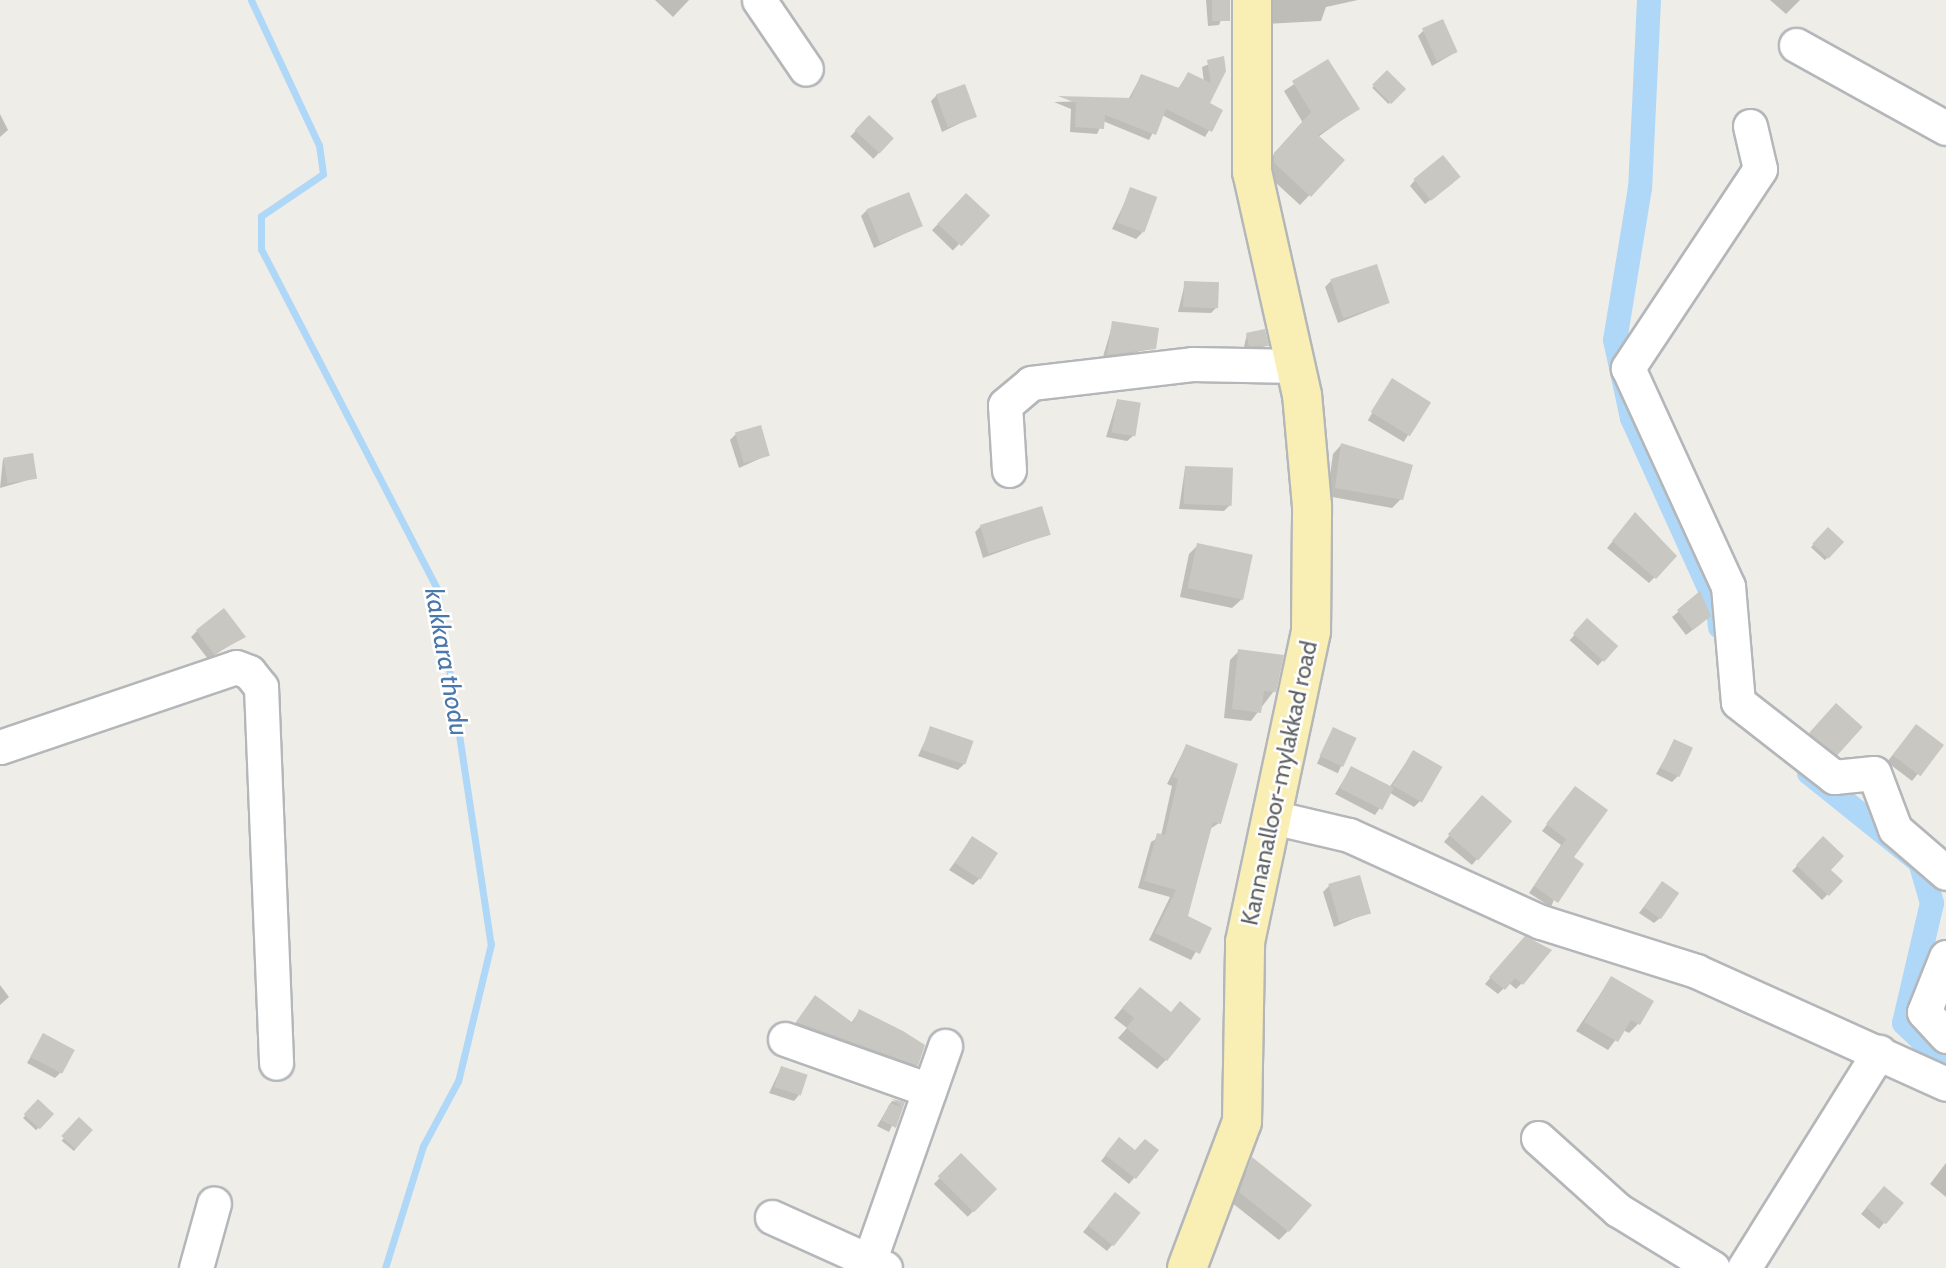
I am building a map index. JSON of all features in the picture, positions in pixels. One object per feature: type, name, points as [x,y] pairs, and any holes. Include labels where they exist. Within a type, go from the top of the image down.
[{"type":"main road","name":"Kannanalloor-mylakkad road","points":[[1187,1268],[1242,1122],[1247,1071],[1241,981],[1311,631],[1312,506],[1297,366],[1252,172],[1252,0]]},
{"type":"street","points":[[759,0],[806,69]]},
{"type":"street","points":[[1796,45],[1946,128]]},
{"type":"street","points":[[1749,126],[1760,169],[1628,368],[1728,586],[1738,702],[1834,777],[1874,773],[1895,829],[1946,873]]},
{"type":"street","points":[[1009,470],[1005,405],[1031,383],[1192,363],[1297,366]]},
{"type":"street","points":[[0,747],[236,667],[249,672],[261,688],[276,1063]]},
{"type":"street","points":[[1272,817],[1349,835],[1541,922],[1696,971],[1946,1084]]},
{"type":"street","points":[[1946,957],[1924,1012],[1946,1036]]},
{"type":"street","points":[[785,1039],[929,1090]]},
{"type":"street","points":[[772,1217],[878,1263],[945,1045]]},
{"type":"street","points":[[1744,1268],[1879,1052]]},
{"type":"street","points":[[1538,1138],[1618,1210],[1713,1268]]},
{"type":"street","points":[[196,1268],[214,1203]]},
{"type":"building","points":[[1212,0],[1230,0],[1230,21],[1212,21]]},
{"type":"building","points":[[1443,19],[1458,52],[1437,61],[1422,28]]},
{"type":"building","points":[[1224,56],[1226,71],[1210,103],[1223,110],[1212,132],[1166,109],[1156,135],[1105,115],[1104,129],[1075,127],[1076,103],[1058,96],[1131,98],[1141,74],[1179,88],[1188,72],[1211,83],[1207,60]]},
{"type":"building","points":[[1328,59],[1360,109],[1318,135],[1345,160],[1311,197],[1274,163],[1274,153],[1311,112],[1292,81]]},
{"type":"building","points":[[1387,70],[1406,89],[1391,104],[1372,85]]},
{"type":"building","points":[[965,84],[977,117],[948,127],[936,95]]},
{"type":"building","points":[[869,115],[894,138],[880,154],[855,130]]},
{"type":"building","points":[[1443,155],[1461,177],[1431,201],[1413,179]]},
{"type":"building","points":[[1130,187],[1157,197],[1144,233],[1117,223]]},
{"type":"building","points":[[909,192],[923,226],[880,244],[866,209]]},
{"type":"building","points":[[966,193],[990,216],[961,246],[937,224]]},
{"type":"building","points":[[1377,264],[1390,303],[1343,318],[1330,279]]},
{"type":"building","points":[[1184,281],[1219,282],[1218,308],[1183,307]]},
{"type":"building","points":[[1112,321],[1159,328],[1156,349],[1107,355]]},
{"type":"building","points":[[1265,329],[1269,346],[1249,346],[1246,333]]},
{"type":"building","points":[[1392,378],[1431,402],[1410,436],[1371,412]]},
{"type":"building","points":[[1117,399],[1141,403],[1135,436],[1112,433]]},
{"type":"building","points":[[761,425],[770,456],[744,463],[735,432]]},
{"type":"building","points":[[1341,443],[1413,465],[1403,500],[1335,488]]},
{"type":"building","points":[[33,453],[37,479],[7,483],[3,458]]},
{"type":"building","points":[[1185,466],[1233,468],[1232,506],[1184,504]]},
{"type":"building","points":[[1042,506],[1051,535],[989,554],[980,525]]},
{"type":"building","points":[[1635,512],[1677,556],[1656,579],[1612,541]]},
{"type":"building","points":[[1828,527],[1844,542],[1828,559],[1812,544]]},
{"type":"building","points":[[1197,543],[1253,555],[1243,600],[1187,588]]},
{"type":"building","points":[[1700,591],[1711,616],[1693,630],[1677,610]]},
{"type":"building","points":[[224,608],[246,637],[214,654],[196,630]]},
{"type":"building","points":[[1587,618],[1618,646],[1604,662],[1573,634]]},
{"type":"building","points":[[1238,649],[1284,655],[1276,692],[1264,691],[1261,713],[1232,709]]},
{"type":"building","points":[[1836,703],[1863,727],[1836,757],[1809,733]]},
{"type":"building","points":[[1916,724],[1944,745],[1920,776],[1893,755]]},
{"type":"building","points":[[930,726],[973,741],[965,765],[922,750]]},
{"type":"building","points":[[1333,727],[1357,738],[1343,767],[1319,756]]},
{"type":"building","points":[[1674,739],[1693,748],[1680,777],[1660,768]]},
{"type":"building","points":[[1186,744],[1238,764],[1221,824],[1213,822],[1188,916],[1212,928],[1200,954],[1155,933],[1176,890],[1144,881],[1157,833],[1165,835],[1178,779],[1173,777]]},
{"type":"building","points":[[1413,750],[1442,767],[1422,803],[1392,786]]},
{"type":"building","points":[[1351,766],[1394,788],[1382,810],[1340,788]]},
{"type":"building","points":[[1575,786],[1608,810],[1574,857],[1584,864],[1558,903],[1534,886],[1566,839],[1546,824]]},
{"type":"building","points":[[1482,795],[1512,821],[1478,860],[1448,834]]},
{"type":"building","points":[[972,836],[998,853],[981,880],[955,863]]},
{"type":"building","points":[[1823,836],[1844,856],[1831,870],[1843,881],[1829,896],[1796,865]]},
{"type":"building","points":[[1360,875],[1371,913],[1339,923],[1328,884]]},
{"type":"building","points":[[1662,881],[1679,893],[1661,919],[1644,907]]},
{"type":"building","points":[[1525,936],[1552,950],[1523,985],[1515,978],[1505,990],[1489,977]]},
{"type":"building","points":[[1611,976],[1654,1001],[1640,1025],[1631,1020],[1618,1042],[1584,1022]]},
{"type":"building","points":[[1140,987],[1171,1012],[1180,1001],[1201,1019],[1167,1061],[1126,1028],[1134,1018],[1122,1008]]},
{"type":"building","points":[[815,995],[853,1023],[859,1009],[925,1045],[918,1066],[796,1022]]},
{"type":"building","points":[[43,1033],[75,1050],[62,1074],[30,1057]]},
{"type":"building","points":[[781,1066],[808,1075],[801,1096],[774,1087]]},
{"type":"building","points":[[38,1099],[54,1114],[40,1129],[24,1114]]},
{"type":"building","points":[[892,1099],[905,1102],[896,1128],[881,1120],[890,1103],[902,1107]]},
{"type":"building","points":[[79,1117],[93,1130],[75,1149],[61,1136]]},
{"type":"building","points":[[1119,1137],[1135,1150],[1145,1139],[1159,1150],[1136,1179],[1105,1155]]},
{"type":"building","points":[[961,1153],[997,1189],[974,1212],[938,1176]]},
{"type":"building","points":[[1252,1157],[1312,1205],[1289,1232],[1239,1192]]},
{"type":"building","points":[[1884,1186],[1904,1203],[1886,1224],[1866,1207]]},
{"type":"building","points":[[1115,1192],[1141,1213],[1114,1246],[1088,1225]]},
{"type":"waterway","name":"kakkara thodu","points":[[251,0],[319,145],[323,174],[261,216],[261,249],[437,589],[491,944],[458,1081],[423,1146],[385,1268]]},
{"type":"waterway","points":[[1649,0],[1640,188],[1615,340],[1632,418],[1718,608],[1720,627]]},
{"type":"waterway","points":[[1809,773],[1920,862],[1932,903],[1904,1023],[1946,1063]]}]
